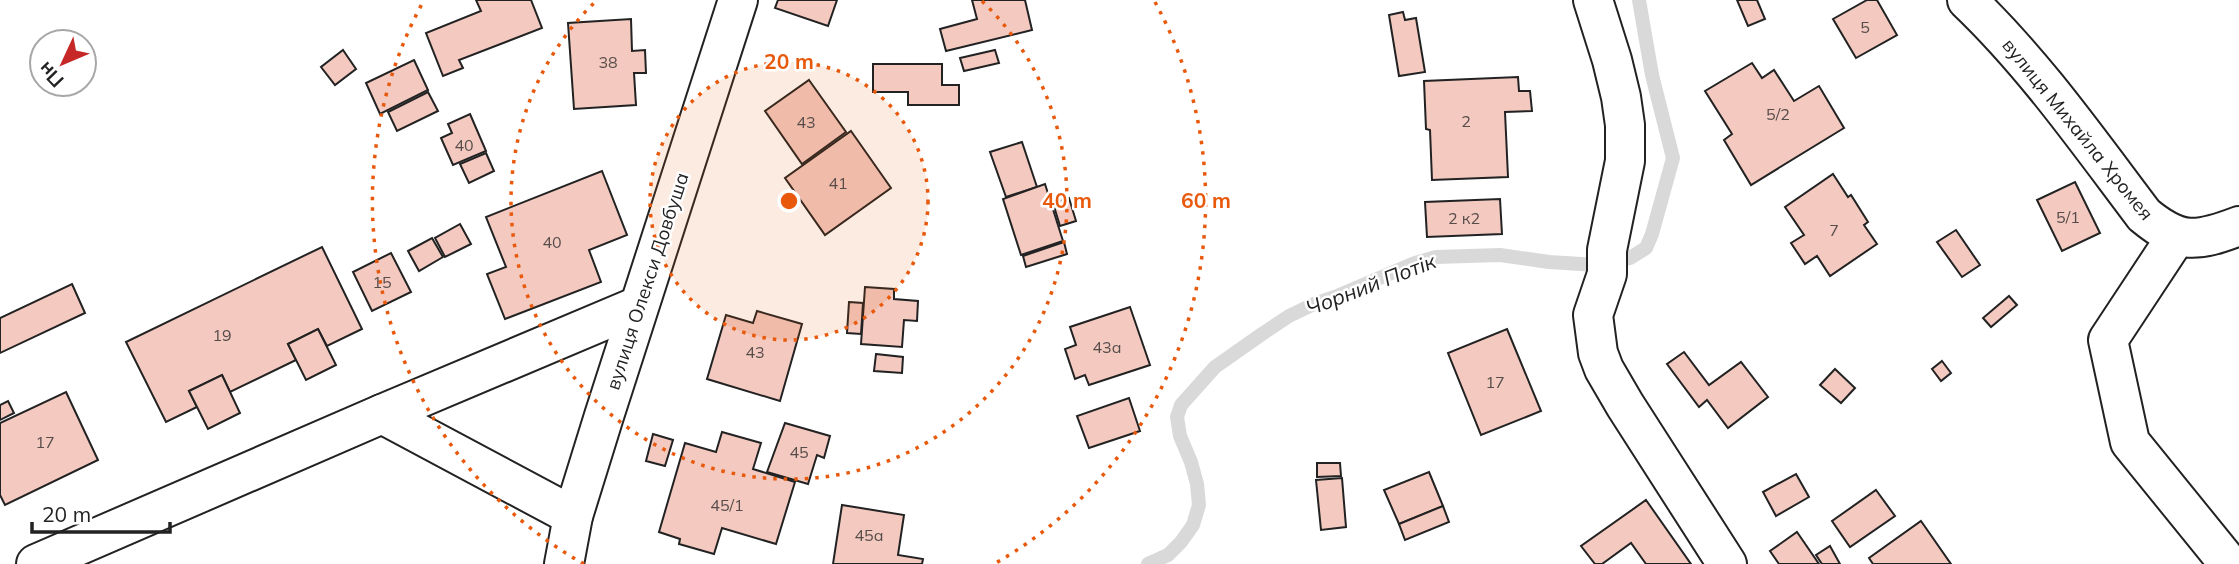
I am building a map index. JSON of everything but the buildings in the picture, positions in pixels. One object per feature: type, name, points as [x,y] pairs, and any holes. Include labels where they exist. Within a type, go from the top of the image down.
[{"type":"street","name":"вулиця Олекси Довбуша","points":[[564,564],[573,516],[738,0]]},
{"type":"street","points":[[1593,0],[1612,60],[1625,125],[1625,161],[1607,262],[1593,315],[1598,353],[1625,405],[1727,564]]},
{"type":"street","name":"вулиця Михайла Хромея","points":[[1966,0],[1998,30],[2033,72],[2144,215],[2159,228],[2176,237]]},
{"type":"street","points":[[2229,564],[2130,442],[2108,340],[2176,237],[2194,239],[2239,226]]},
{"type":"street","points":[[36,564],[638,306]]},
{"type":"street","points":[[382,414],[573,516]]},
{"type":"waterway","name":"Чорний Потік","points":[[1148,564],[1168,555],[1181,542],[1193,525],[1199,505],[1191,462],[1180,436],[1177,417],[1181,405],[1215,367],[1289,316],[1415,263],[1436,257],[1500,255],[1597,265],[1630,258],[1646,248],[1673,158],[1652,75],[1639,0]]}]
